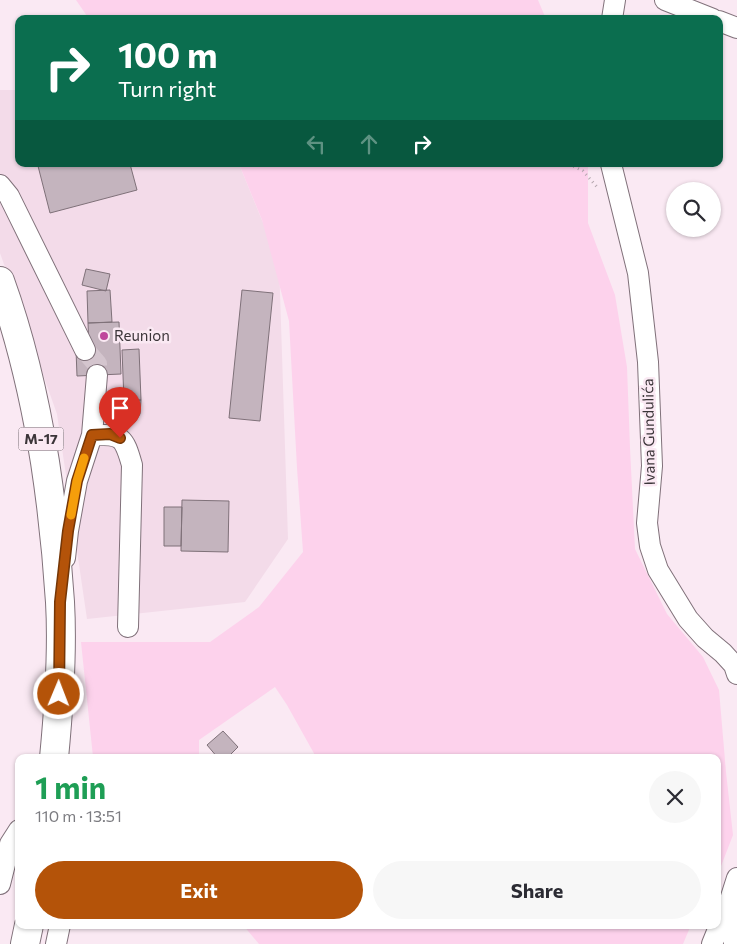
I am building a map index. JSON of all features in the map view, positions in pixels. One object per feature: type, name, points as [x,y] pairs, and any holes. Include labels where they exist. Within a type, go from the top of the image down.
[{"type":"highway","name":"M-17","points":[[0,281],[30,381],[51,503],[60,602],[59,712],[54,754]]},
{"type":"highway","points":[[25,944],[28,929]]},
{"type":"street","points":[[613,15],[615,0]]},
{"type":"street","points":[[665,0],[703,15]]},
{"type":"street","points":[[723,23],[737,28]]},
{"type":"street","name":"Ivana Gundulića","points":[[612,167],[638,273],[648,362],[652,466],[648,524],[650,546],[658,570],[688,619],[734,665],[737,674]]},
{"type":"street","points":[[0,185],[8,196],[85,350]]},
{"type":"street","points":[[60,602],[68,531],[77,481],[92,435],[98,375]]},
{"type":"street","points":[[92,435],[110,434],[120,438],[128,450],[132,465],[128,626]]},
{"type":"street","points":[[0,840],[15,831]]},
{"type":"street","points":[[0,884],[10,844],[15,835]]},
{"type":"street","points":[[721,922],[737,878]]},
{"type":"street","points":[[730,900],[734,944]]},
{"type":"street","points":[[56,944],[59,929]]},
{"type":"street","points":[[712,944],[718,929]]},
{"type":"shaded area","points":[[76,0],[538,0],[544,15],[86,15]]},
{"type":"shaded area","points":[[0,90],[15,90],[15,167],[240,167],[279,262],[288,539],[245,602],[87,619],[57,414],[0,253]]},
{"type":"shaded area","points":[[240,167],[588,167],[588,223],[615,295],[627,367],[635,549],[667,614],[703,657],[719,690],[733,835],[721,866],[721,754],[314,754],[275,687],[199,740],[199,754],[93,754],[81,642],[210,642],[259,607],[303,552],[289,321],[262,220]]},
{"type":"shaded area","points":[[246,929],[689,929],[683,944],[259,944]]},
{"type":"building","points":[[38,167],[131,167],[137,190],[50,213]]},
{"type":"building","points":[[86,269],[110,274],[106,291],[82,285]]},
{"type":"building","points":[[110,290],[112,322],[88,323],[87,291]]},
{"type":"building","points":[[242,290],[273,293],[260,421],[229,418]]},
{"type":"building","name":"Reunion","points":[[119,322],[121,374],[77,376],[76,350],[89,349],[88,323]]},
{"type":"building","points":[[139,349],[141,400],[124,401],[122,350]]},
{"type":"building","points":[[141,400],[140,414],[135,422],[125,423],[124,401]]},
{"type":"building","points":[[182,500],[229,501],[228,552],[181,551]]},
{"type":"building","points":[[164,507],[182,507],[181,546],[164,546]]},
{"type":"building","points":[[223,731],[238,747],[231,754],[215,754],[207,745]]},
{"type":"tunnel","points":[[85,350],[97,364],[97,375]]},
{"type":"slow traffic","points":[[71,515],[77,481],[84,458]]},
{"type":"place","name":"Reunion","points":[[104,336]]},
{"type":"route","points":[[59,694],[60,602],[68,531],[77,481],[92,435],[110,434],[120,438]]}]
